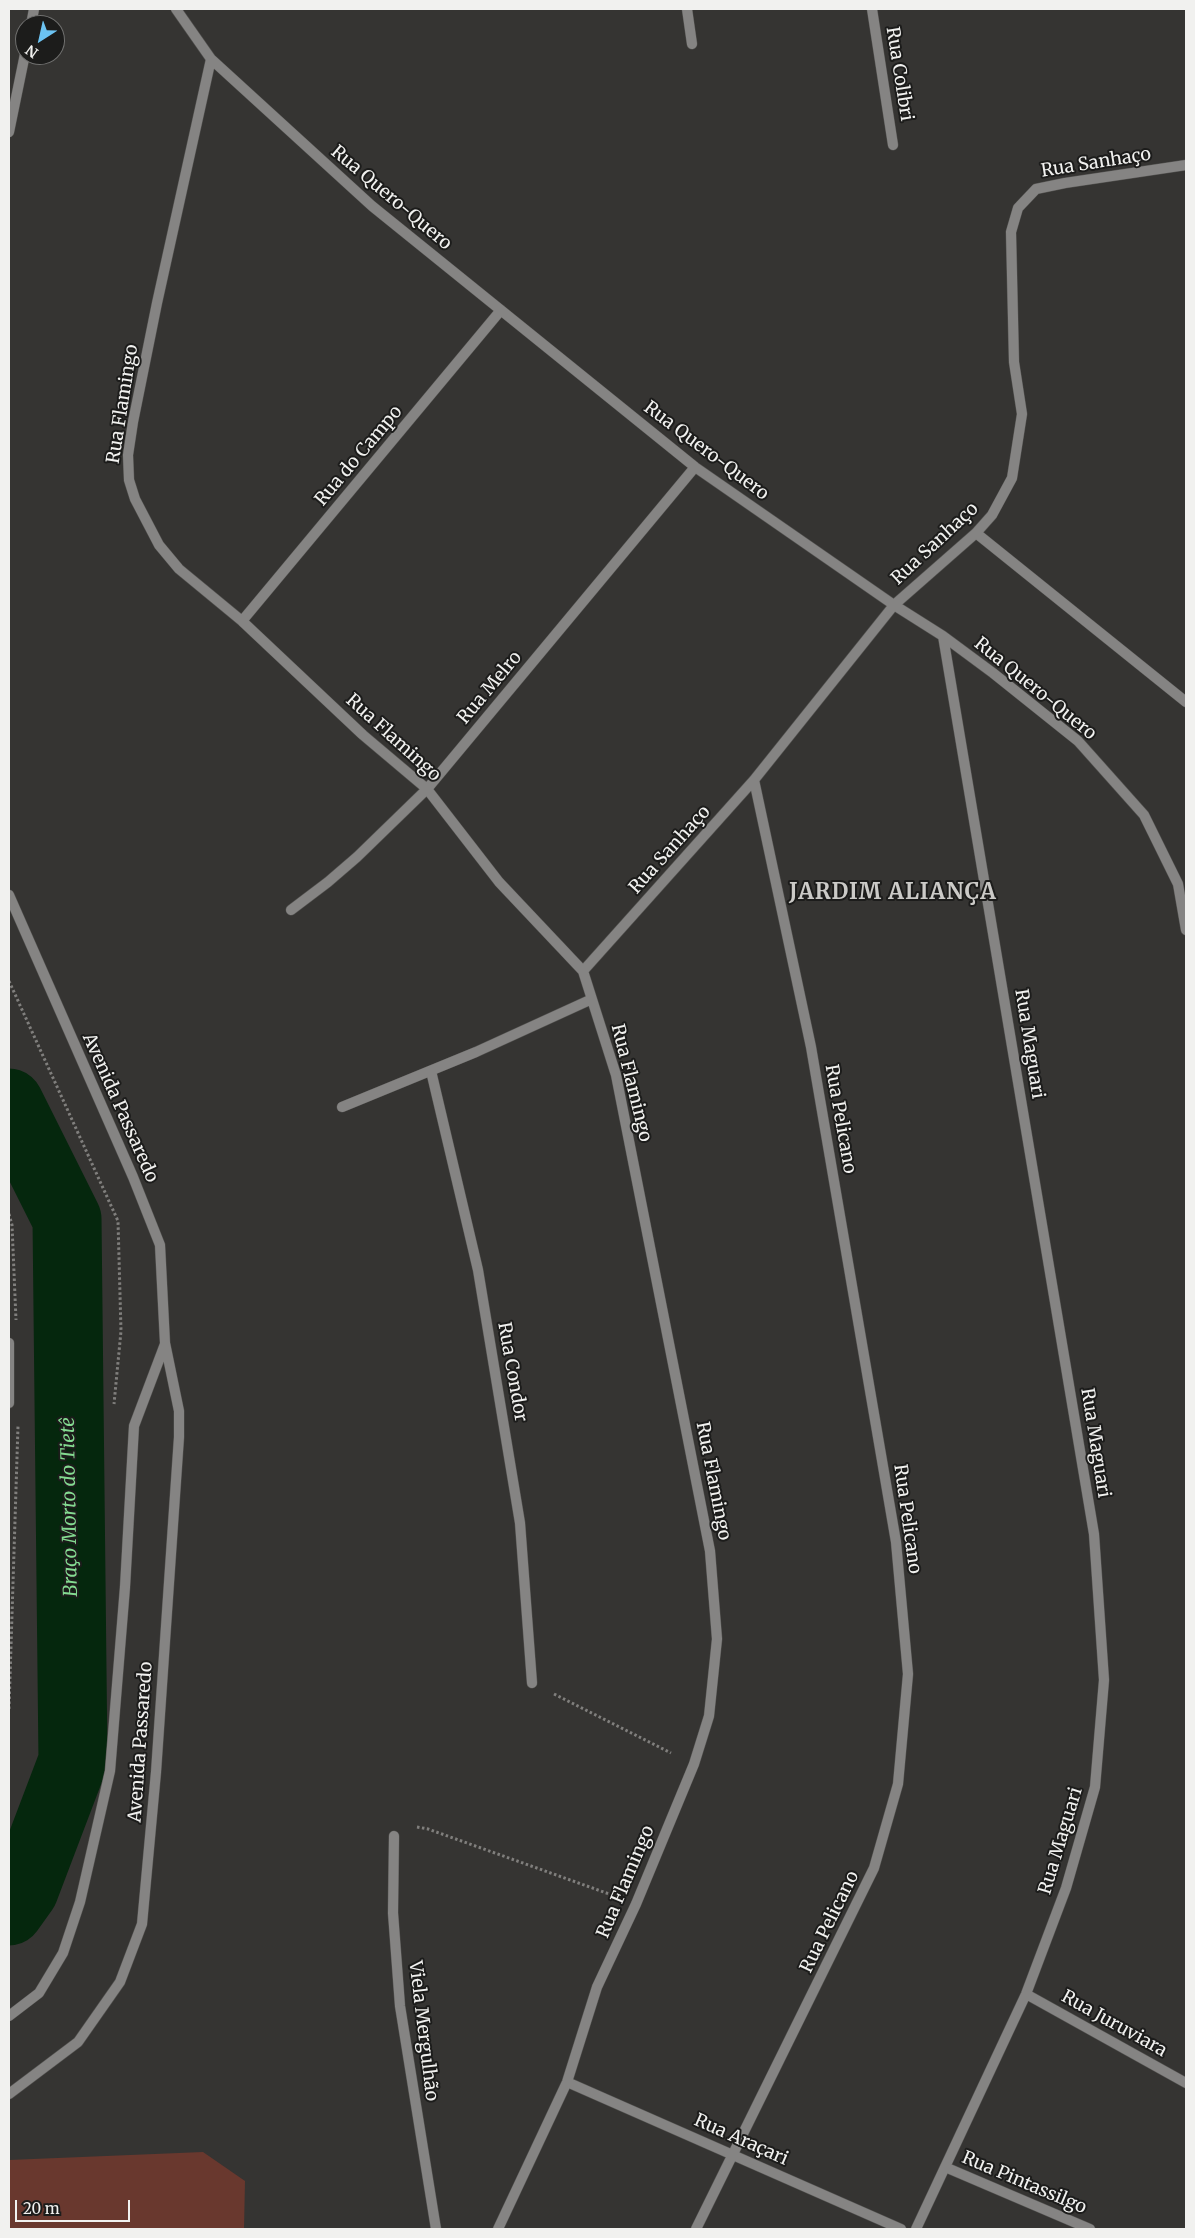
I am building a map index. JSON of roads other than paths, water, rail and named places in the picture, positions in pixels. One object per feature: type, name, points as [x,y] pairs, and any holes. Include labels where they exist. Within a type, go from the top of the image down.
[{"type":"street","name":"Rua Quero-Quero","points":[[176,9],[211,59],[372,206],[695,467],[894,605],[942,636],[993,673],[1078,741],[1144,815],[1178,884],[1186,930]]},
{"type":"street","points":[[687,9],[692,44]]},
{"type":"street","name":"Rua Colibri","points":[[872,9],[893,145]]},
{"type":"street","name":"Rua Flamingo","points":[[211,59],[157,303],[133,422],[128,455],[129,480],[135,499],[159,545],[179,569],[242,622],[363,735],[427,789],[499,882],[583,971],[616,1074],[710,1551],[717,1639],[709,1716],[694,1764],[636,1904],[597,1987],[567,2082],[498,2229]]},
{"type":"street","points":[[9,132],[23,65]]},
{"type":"street","name":"Rua Sanhaço","points":[[583,971],[754,780],[894,605],[976,533],[992,515],[1012,478],[1022,414],[1014,362],[1011,232],[1018,208],[1036,189],[1186,165]]},
{"type":"street","name":"Rua do Campo","points":[[242,622],[501,310]]},
{"type":"street","name":"Rua Melro","points":[[291,910],[336,876],[427,789],[695,467]]},
{"type":"street","points":[[976,533],[1186,702]]},
{"type":"street","name":"Rua Maguari","points":[[916,2229],[1026,1994],[1066,1888],[1095,1787],[1104,1680],[1092,1525],[942,636]]},
{"type":"street","name":"Rua Pelicano","points":[[696,2229],[874,1868],[898,1784],[908,1674],[896,1542],[815,1066],[754,780]]},
{"type":"street","name":"Avenida Passaredo","points":[[9,895],[133,1177],[160,1245],[165,1343],[179,1411],[179,1437],[156,1772],[142,1924],[120,1982],[78,2042],[9,2094]]},
{"type":"street","points":[[342,1107],[431,1071],[592,999]]},
{"type":"street","name":"Rua Condor","points":[[431,1071],[478,1270],[520,1523],[532,1683]]},
{"type":"street","points":[[9,1343],[9,1403]]},
{"type":"street","name":"Avenida Passaredo","points":[[9,2016],[39,1993],[63,1953],[80,1902],[110,1771],[125,1587],[134,1426],[165,1343]]},
{"type":"street","name":"Viela Mergulhão","points":[[394,1836],[393,1913],[400,2006],[436,2229]]},
{"type":"street","name":"Rua Juruviara","points":[[1026,1994],[1186,2083]]},
{"type":"street","name":"Rua Araçari","points":[[567,2082],[901,2229]]},
{"type":"street","name":"Rua Pintassilgo","points":[[945,2167],[1090,2229]]},
{"type":"waterway","name":"Braço Morto do Tietê","points":[[9,1103],[67,1219],[73,1761],[24,1890],[9,1911]]},
{"type":"district","name":"JARDIM ALIANÇA","points":[[893,893]]}]
